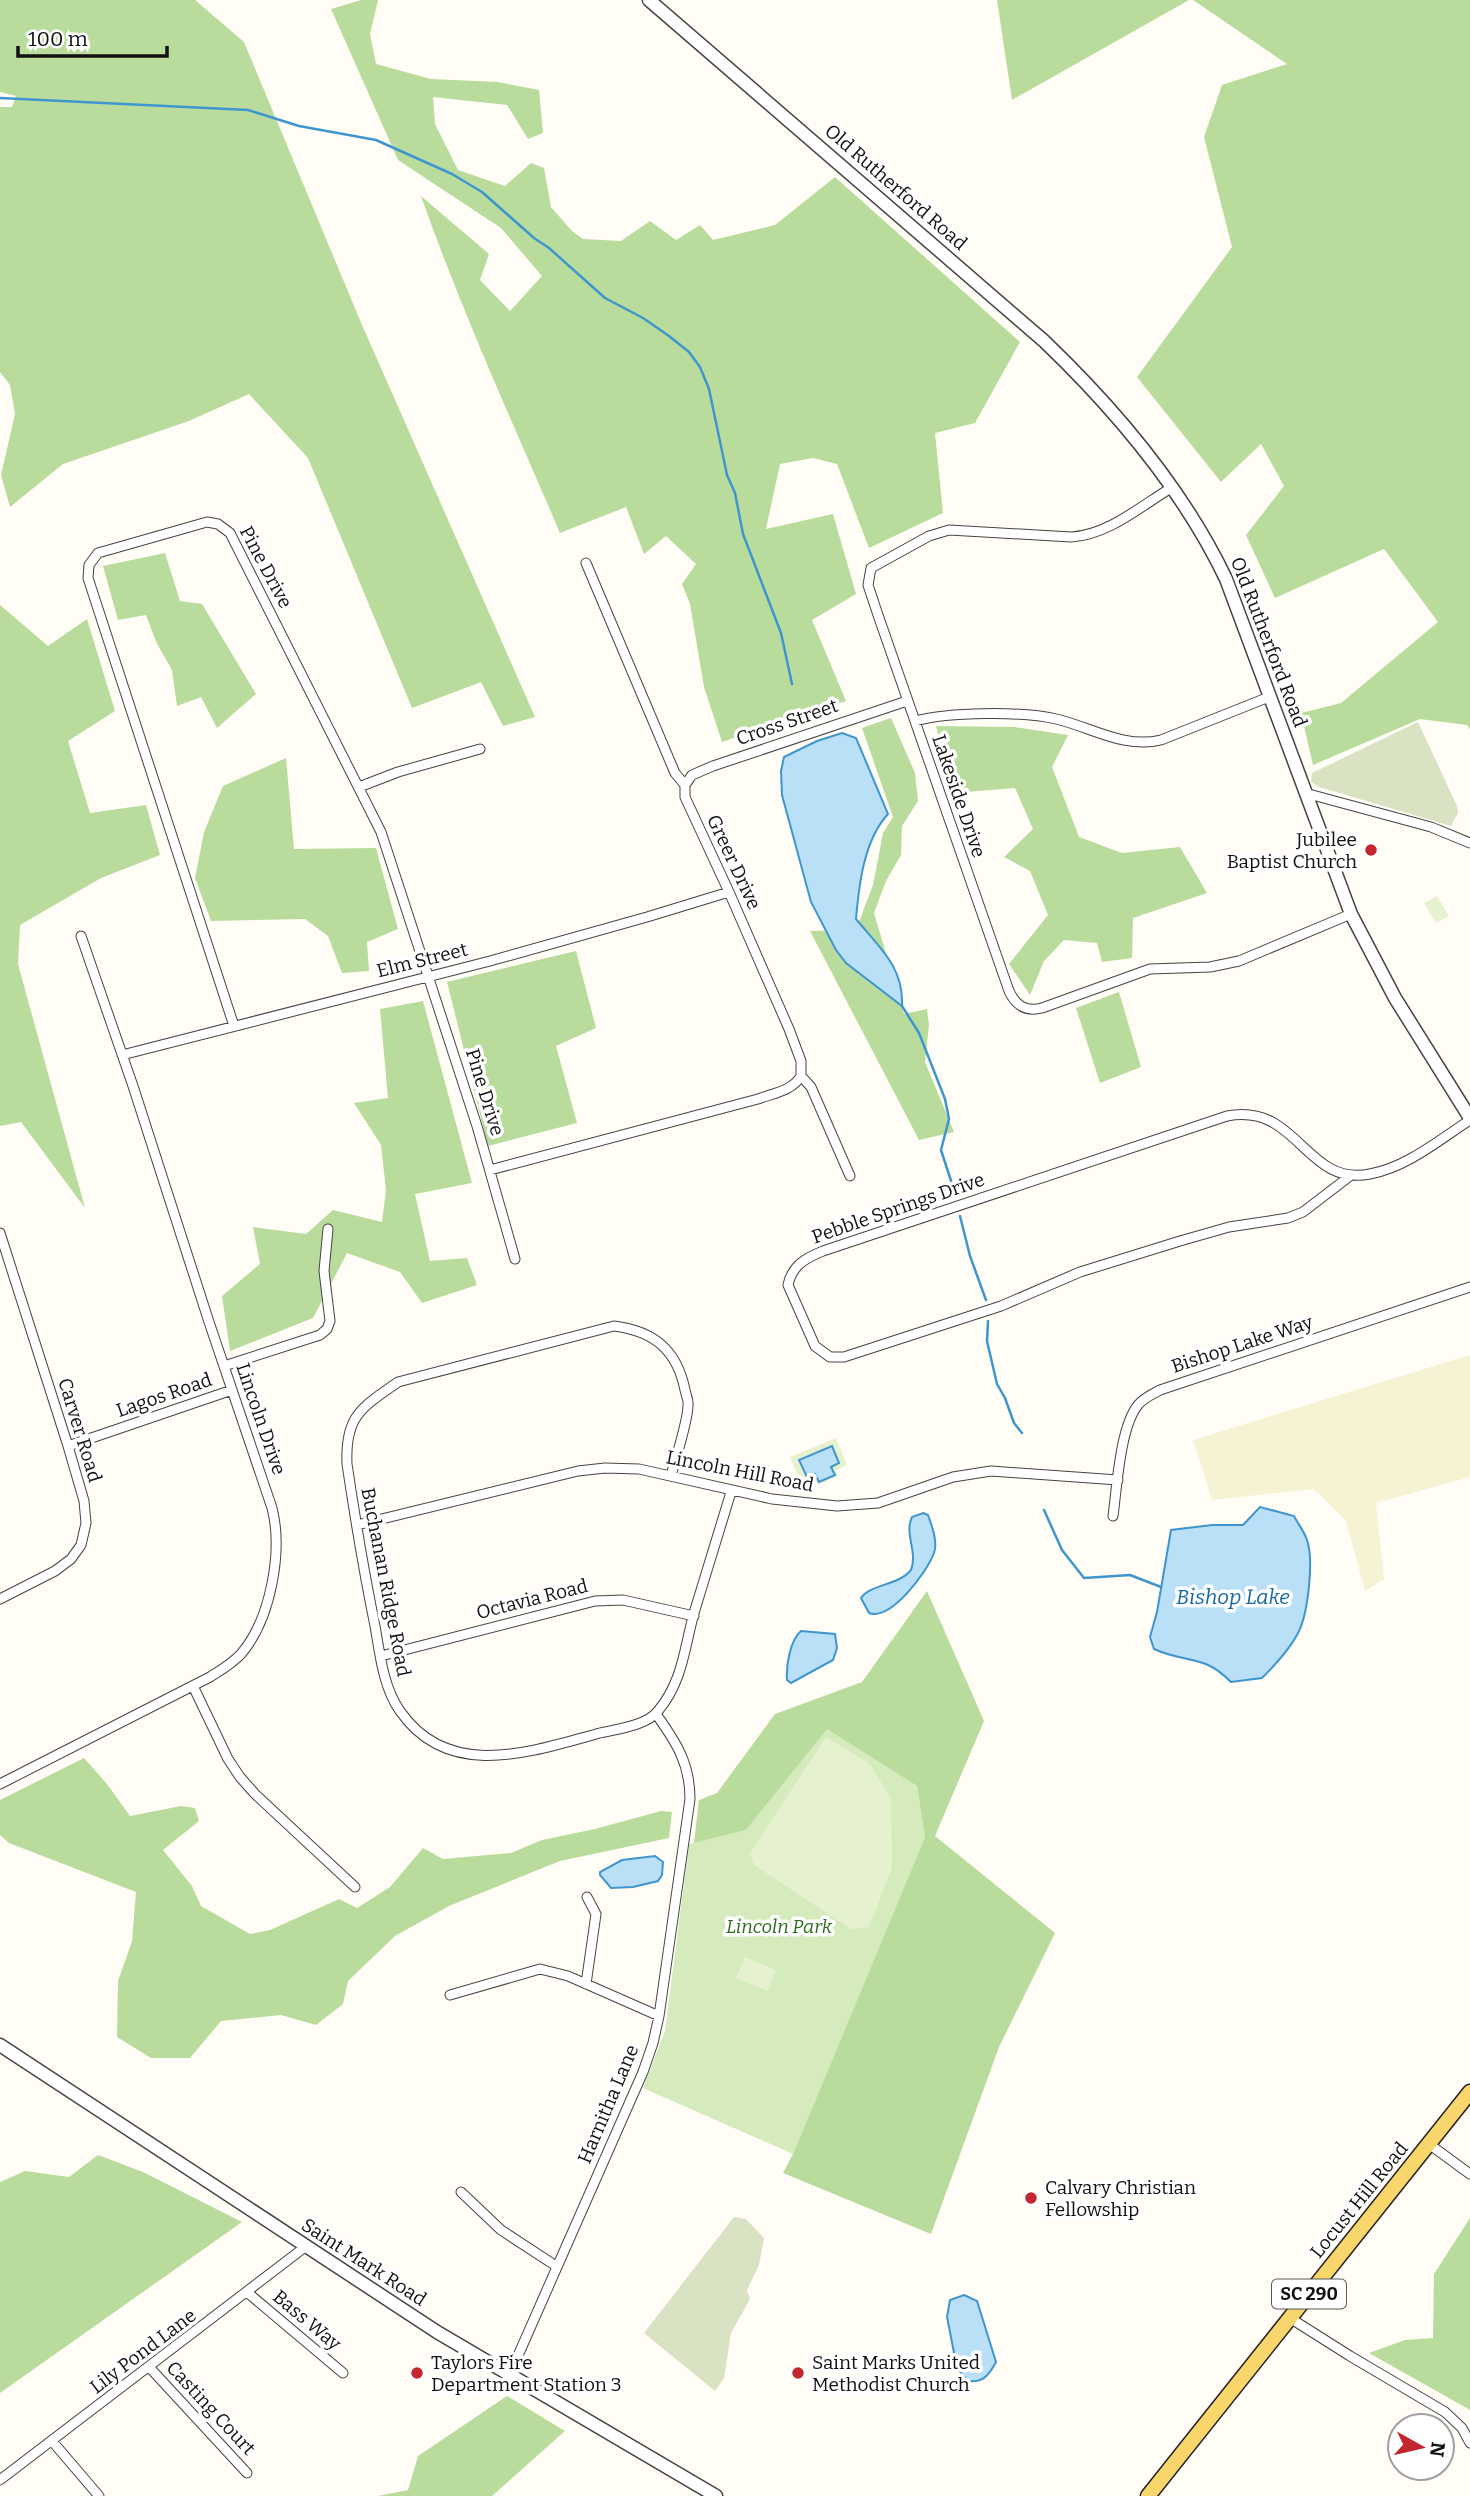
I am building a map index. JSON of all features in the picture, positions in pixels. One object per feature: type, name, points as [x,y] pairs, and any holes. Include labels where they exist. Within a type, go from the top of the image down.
[{"type":"main road","name":"Locust Hill Road","points":[[1148,2496],[1470,2092]]},
{"type":"street","name":"Old Rutherford Road","points":[[649,0],[1044,341],[1121,422],[1171,488],[1204,537],[1226,579],[1351,914],[1395,998],[1470,1119]]},
{"type":"street","name":"Lakeside Drive","points":[[1171,488],[1089,535],[1071,537],[949,530],[929,536],[875,565],[869,572],[868,584],[1003,975],[1016,1002],[1025,1008],[1042,1008],[1150,969],[1210,967],[1239,961],[1351,914]]},
{"type":"street","name":"Pine Drive","points":[[234,1026],[88,578],[89,565],[94,556],[207,522],[218,524],[227,530],[359,787],[388,852],[490,1170],[515,1259]]},
{"type":"street","name":"Greer Drive","points":[[586,563],[675,773],[685,785],[685,797],[789,1029],[801,1061],[801,1076],[810,1087],[849,1176]]},
{"type":"street","points":[[915,721],[935,716],[1036,715],[1066,721],[1126,741],[1145,743],[1161,740],[1269,698]]},
{"type":"street","name":"Cross Street","points":[[685,785],[692,775],[713,766],[907,701]]},
{"type":"street","points":[[359,787],[398,772],[481,749]]},
{"type":"street","points":[[1306,793],[1431,827],[1470,843]]},
{"type":"street","name":"Elm Street","points":[[122,1055],[647,918],[729,892]]},
{"type":"street","name":"Lincoln Drive","points":[[0,1784],[222,1670],[234,1660],[253,1636],[262,1614],[276,1559],[275,1519],[81,936]]},
{"type":"street","points":[[490,1170],[758,1099],[790,1088],[801,1076]]},
{"type":"street","name":"Pebble Springs Drive","points":[[1350,1175],[1303,1212],[1288,1218],[1229,1227],[1180,1241],[1058,1280],[1001,1306],[844,1357],[830,1357],[815,1346],[788,1285],[795,1268],[810,1256],[1227,1116],[1248,1113],[1266,1118],[1287,1131],[1328,1167],[1350,1175],[1368,1174],[1397,1165],[1470,1119]]},
{"type":"street","points":[[224,1366],[320,1335],[327,1329],[330,1321],[324,1271],[328,1229]]},
{"type":"street","name":"Carver Road","points":[[0,1233],[68,1446],[85,1509],[86,1523],[81,1545],[71,1559],[0,1599]]},
{"type":"street","name":"Bishop Lake Way","points":[[1113,1516],[1130,1416],[1140,1402],[1160,1390],[1470,1287]]},
{"type":"street","name":"Buchanan Ridge Road","points":[[656,1714],[638,1723],[530,1752],[488,1757],[446,1748],[422,1734],[401,1712],[389,1689],[357,1525],[346,1440],[355,1416],[398,1382],[614,1326],[633,1328],[656,1340],[673,1355],[683,1381],[688,1406],[671,1476]]},
{"type":"street","name":"Lagos Road","points":[[68,1446],[232,1390]]},
{"type":"street","name":"Lincoln Hill Road","points":[[357,1525],[578,1471],[606,1468],[639,1469],[731,1492],[805,1504],[837,1506],[878,1503],[953,1477],[990,1471],[1118,1480]]},
{"type":"street","points":[[656,1714],[680,1674],[694,1616],[731,1492]]},
{"type":"street","name":"Octavia Road","points":[[381,1656],[595,1601],[623,1600],[694,1616]]},
{"type":"street","points":[[193,1686],[228,1759],[240,1777],[355,1888]]},
{"type":"street","name":"Harnitha Lane","points":[[509,2376],[643,2072],[659,2016],[691,1784],[679,1748],[656,1714]]},
{"type":"street","points":[[586,1984],[596,1913],[587,1897]]},
{"type":"street","points":[[450,1994],[540,1969],[568,1976],[659,2016]]},
{"type":"street","name":"Saint Mark Road","points":[[0,2045],[306,2247],[509,2376],[716,2496]]},
{"type":"street","points":[[1429,2144],[1470,2174]]},
{"type":"street","points":[[461,2192],[500,2230],[556,2266]]},
{"type":"street","name":"Lily Pond Lane","points":[[0,2480],[306,2247]]},
{"type":"street","name":"Bass Way","points":[[248,2293],[343,2373]]},
{"type":"street","points":[[1290,2318],[1445,2413],[1462,2428],[1470,2443]]},
{"type":"street","name":"Casting Court","points":[[150,2368],[247,2473]]},
{"type":"street","points":[[52,2441],[99,2496]]},
{"type":"shaded area","points":[[1470,1355],[1470,1477],[1376,1503],[1384,1579],[1365,1591],[1346,1521],[1314,1489],[1212,1500],[1193,1440]]},
{"type":"green space","points":[[0,0],[195,0],[244,42],[362,325],[535,717],[503,726],[481,682],[412,708],[308,458],[249,394],[189,421],[63,464],[10,507],[1,475],[15,414],[10,385],[0,372],[0,107],[12,107],[16,96],[0,92]]},
{"type":"green space","points":[[361,0],[378,0],[370,34],[376,64],[431,79],[498,82],[539,90],[543,133],[528,139],[507,105],[433,97],[435,124],[458,170],[505,186],[531,163],[544,168],[551,207],[572,231],[583,239],[621,241],[650,221],[676,240],[700,225],[713,240],[775,225],[835,177],[1020,342],[975,423],[935,433],[943,513],[869,548],[837,464],[813,458],[780,464],[766,529],[833,514],[856,594],[812,620],[846,701],[722,742],[704,687],[690,604],[682,584],[696,564],[666,536],[644,554],[626,507],[560,533],[470,323],[421,196],[489,254],[480,280],[510,311],[542,276],[501,228],[398,160],[331,9]]},
{"type":"green space","points":[[997,0],[1189,0],[1012,100]]},
{"type":"green space","points":[[1193,0],[1470,0],[1470,729],[1467,725],[1420,719],[1313,765],[1301,713],[1341,703],[1438,622],[1384,549],[1275,598],[1246,535],[1284,486],[1261,444],[1221,482],[1137,377],[1232,247],[1204,137],[1222,85],[1287,64]]},
{"type":"green space","points":[[165,553],[180,601],[202,604],[256,694],[217,728],[201,697],[177,706],[172,670],[157,644],[146,615],[118,620],[103,566]]},
{"type":"green space","points":[[0,605],[48,646],[87,619],[115,711],[68,741],[90,813],[146,805],[160,855],[101,878],[20,925],[18,964],[85,1208],[21,1122],[0,1126]]},
{"type":"green space","points":[[891,718],[915,773],[918,801],[902,826],[901,855],[886,881],[874,913],[904,1014],[927,1009],[929,1025],[925,1062],[954,1132],[919,1140],[810,931],[856,930],[873,885],[883,833],[893,817],[862,728]]},
{"type":"green space","points":[[1418,722],[1457,806],[1458,813],[1451,826],[1319,787],[1311,782],[1312,773]]},
{"type":"green space","points":[[936,726],[1014,727],[1068,735],[1052,767],[1079,837],[1122,853],[1180,847],[1207,893],[1133,918],[1132,958],[1102,962],[1097,943],[1064,940],[1044,961],[1030,995],[1009,964],[1048,915],[1030,871],[1004,857],[1033,829],[1015,788],[954,793]]},
{"type":"green space","points":[[286,758],[294,849],[376,848],[398,929],[367,942],[369,971],[342,973],[328,936],[305,919],[211,921],[195,878],[204,832],[223,786]]},
{"type":"green space","points":[[1437,896],[1449,916],[1436,923],[1424,903]]},
{"type":"green space","points":[[576,951],[596,1028],[556,1046],[577,1123],[488,1146],[447,982]]},
{"type":"green space","points":[[1119,992],[1141,1067],[1100,1083],[1076,1008]]},
{"type":"green space","points":[[423,1001],[472,1183],[415,1194],[430,1261],[467,1258],[477,1285],[422,1303],[400,1272],[347,1253],[313,1318],[230,1351],[222,1296],[260,1264],[253,1227],[306,1234],[333,1210],[382,1222],[386,1190],[381,1145],[354,1103],[388,1098],[380,1009]]},
{"type":"green space","points":[[836,1438],[847,1465],[836,1470],[838,1476],[818,1485],[815,1479],[802,1485],[790,1457]]},
{"type":"green space","points":[[927,1591],[984,1721],[935,1836],[1055,1933],[999,2047],[931,2234],[783,2173],[925,1837],[917,1786],[827,1729],[746,1830],[694,1843],[699,1800],[717,1793],[775,1714],[862,1682]]},
{"type":"green space","name":"Lincoln Park","points":[[827,1728],[917,1786],[925,1837],[793,2154],[643,2088],[665,2031],[689,1844],[746,1830]]},
{"type":"green space","points":[[826,1737],[870,1764],[891,1799],[892,1868],[869,1927],[851,1929],[754,1865],[750,1853]]},
{"type":"green space","points":[[84,1758],[130,1816],[181,1806],[195,1808],[199,1821],[163,1850],[192,1886],[201,1906],[250,1934],[270,1930],[339,1899],[357,1908],[390,1887],[423,1848],[443,1859],[511,1853],[542,1840],[661,1811],[672,1812],[669,1838],[560,1861],[449,1906],[395,1936],[348,1981],[343,2004],[316,2025],[281,2015],[221,2021],[190,2058],[151,2058],[117,2037],[118,1981],[132,1941],[136,1892],[9,1843],[0,1835],[0,1800]]},
{"type":"green space","points":[[745,1957],[776,1970],[768,1991],[736,1978]]},
{"type":"green space","points":[[98,2155],[143,2172],[242,2222],[0,2393],[0,2182],[25,2171],[69,2177]]},
{"type":"green space","points":[[734,2217],[746,2219],[764,2238],[759,2265],[747,2290],[750,2299],[731,2333],[724,2378],[715,2391],[644,2333]]},
{"type":"green space","points":[[1470,2218],[1470,2410],[1369,2353],[1405,2340],[1433,2338],[1434,2274]]},
{"type":"green space","points":[[507,2396],[565,2431],[492,2496],[378,2496],[408,2490],[418,2456]]},
{"type":"water","points":[[842,733],[856,738],[888,814],[873,836],[868,849],[861,877],[856,919],[894,969],[902,992],[902,1006],[846,963],[836,950],[811,902],[782,795],[781,771],[784,757],[817,741]]},
{"type":"water","points":[[832,1446],[839,1463],[831,1467],[835,1475],[819,1482],[815,1474],[807,1477],[799,1460]]},
{"type":"water","name":"Bishop Lake","points":[[1260,1507],[1294,1516],[1304,1534],[1310,1560],[1307,1599],[1299,1631],[1272,1668],[1262,1678],[1231,1682],[1203,1663],[1154,1649],[1150,1637],[1171,1530],[1212,1525],[1243,1525]]},
{"type":"water","points":[[923,1513],[928,1515],[935,1539],[935,1549],[930,1561],[897,1603],[887,1610],[869,1613],[861,1598],[865,1593],[899,1579],[911,1570],[913,1557],[910,1523],[912,1517]]},
{"type":"water","points":[[801,1631],[835,1634],[837,1648],[833,1660],[791,1683],[787,1680],[788,1661],[794,1640]]},
{"type":"water","points":[[655,1856],[663,1862],[662,1875],[658,1881],[633,1887],[611,1888],[600,1875],[600,1872],[622,1860]]},
{"type":"water","points":[[964,2295],[977,2301],[996,2362],[988,2374],[978,2381],[968,2381],[957,2368],[947,2317],[950,2300]]},
{"type":"waterway","points":[[0,98],[248,110],[299,126],[376,140],[452,174],[482,192],[605,298],[643,318],[669,336],[689,352],[700,367],[709,389],[727,475],[735,493],[743,534],[781,633],[792,684]]},
{"type":"waterway","points":[[902,1006],[919,1033],[945,1099],[949,1119],[941,1150],[955,1193]]},
{"type":"waterway","points":[[960,1216],[970,1256],[986,1300]]},
{"type":"waterway","points":[[988,1321],[987,1341],[997,1384],[1014,1423],[1022,1433]]},
{"type":"waterway","points":[[1044,1510],[1062,1550],[1084,1578],[1130,1575],[1161,1587]]},
{"type":"place","name":"Jubilee Baptist Church","points":[[1371,850]]},
{"type":"place","name":"Calvary Christian Fellowship","points":[[1031,2198]]},
{"type":"place","name":"Taylors Fire Department Station 3","points":[[417,2373]]},
{"type":"place","name":"Saint Marks United Methodist Church","points":[[798,2373]]}]
